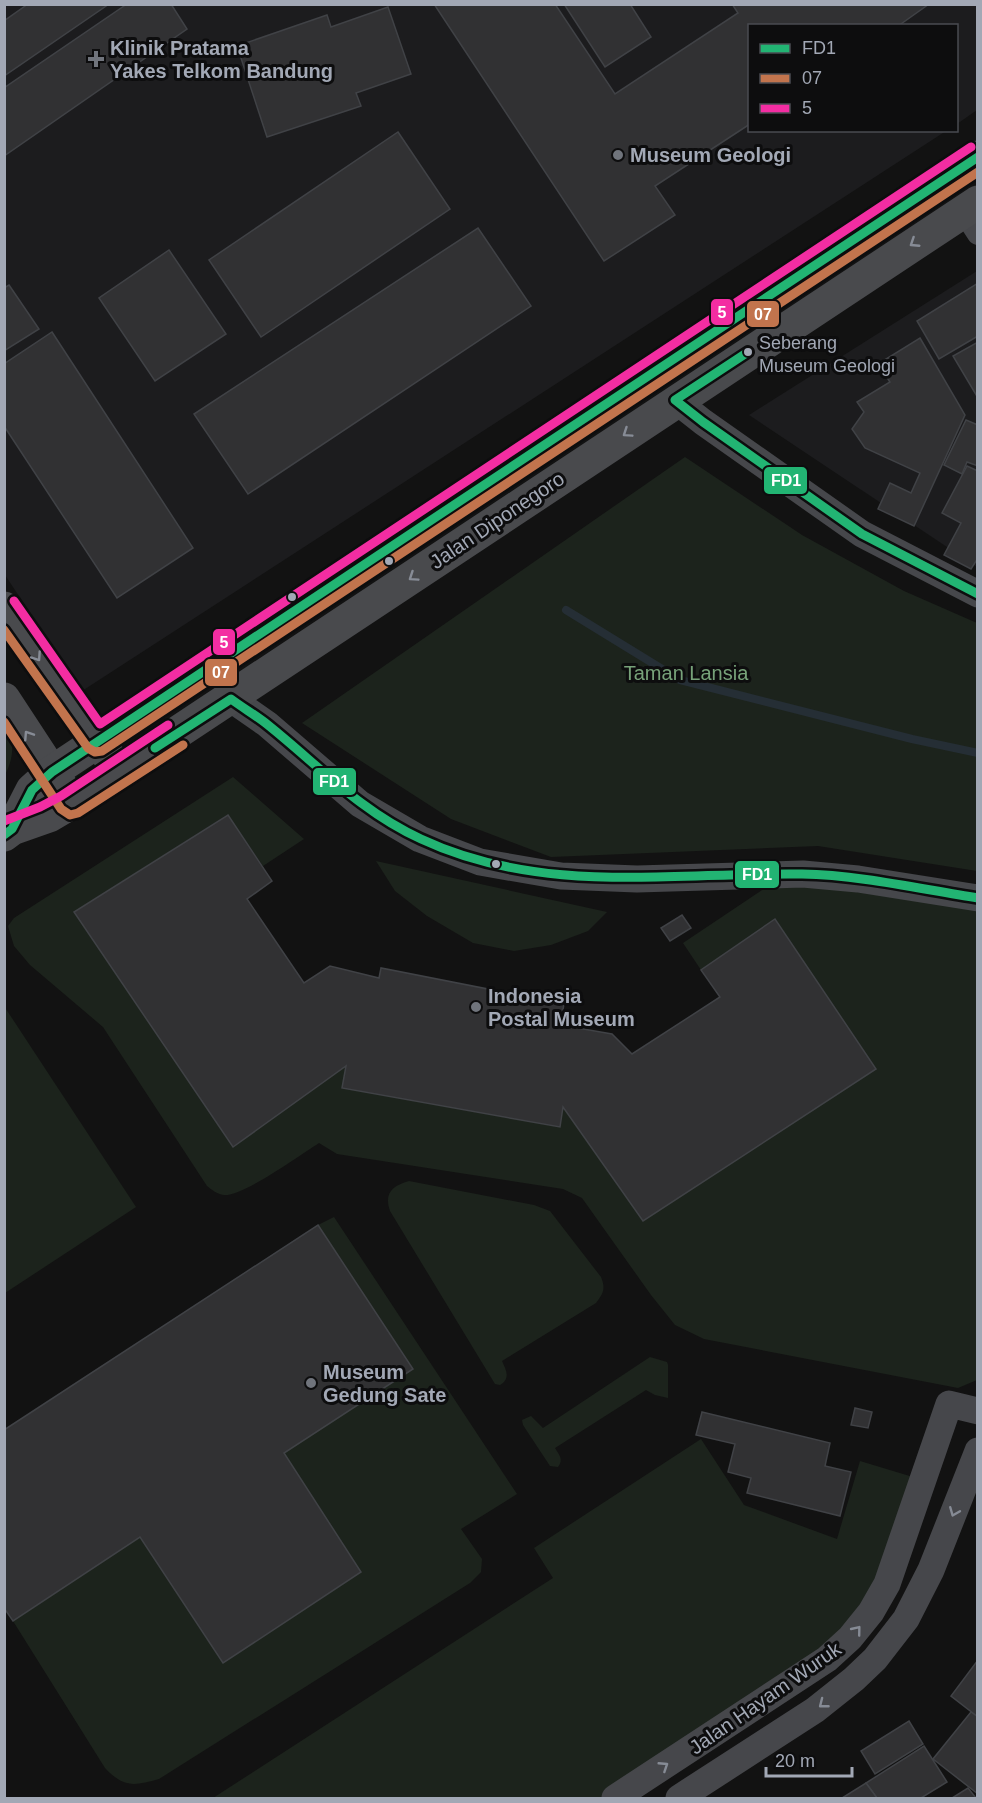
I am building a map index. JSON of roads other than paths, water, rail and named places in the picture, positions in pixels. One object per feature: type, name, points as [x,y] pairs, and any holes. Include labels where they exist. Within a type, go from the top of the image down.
[{"type":"main road","name":"Jalan Diponegoro","points":[[8,832],[32,790],[52,772],[97,740],[978,157]]},
{"type":"main road","name":"Jalan Diponegoro","points":[[8,832],[49,816],[71,803],[231,699],[675,400],[973,216]]},
{"type":"main road","points":[[4,608],[119,772]]},
{"type":"main road","points":[[4,699],[71,803]]},
{"type":"street","points":[[675,400],[862,534],[978,594]]},
{"type":"street","points":[[231,699],[267,724],[360,804],[420,839],[480,862],[561,876],[637,879],[803,874],[858,879],[978,898]]},
{"type":"street","name":"Jalan Hayam Wuruk","points":[[615,1798],[826,1659],[850,1638],[871,1612],[887,1584],[949,1404],[978,1412]]},
{"type":"street","points":[[934,1446],[977,1455]]},
{"type":"street","name":"Jalan Hayam Wuruk","points":[[679,1798],[815,1710],[854,1679],[874,1659],[906,1619],[931,1570],[977,1455]]},
{"type":"street","points":[[698,1744],[718,1773]]},
{"type":"waterway","points":[[566,610],[680,680],[912,739],[978,753]]},
{"type":"place","name":"Klinik Pratama Yakes Telkom Bandung","points":[[96,59]]},
{"type":"place","name":"Museum Geologi","points":[[618,155]]},
{"type":"place","name":"Seberang Museum Geologi","points":[[748,352]]},
{"type":"place","name":"Indonesia Postal Museum","points":[[476,1007]]},
{"type":"place","name":"Museum Gedung Sate","points":[[311,1383]]},
{"type":"park label","name":"Taman Lansia","points":[[686,673]]}]
